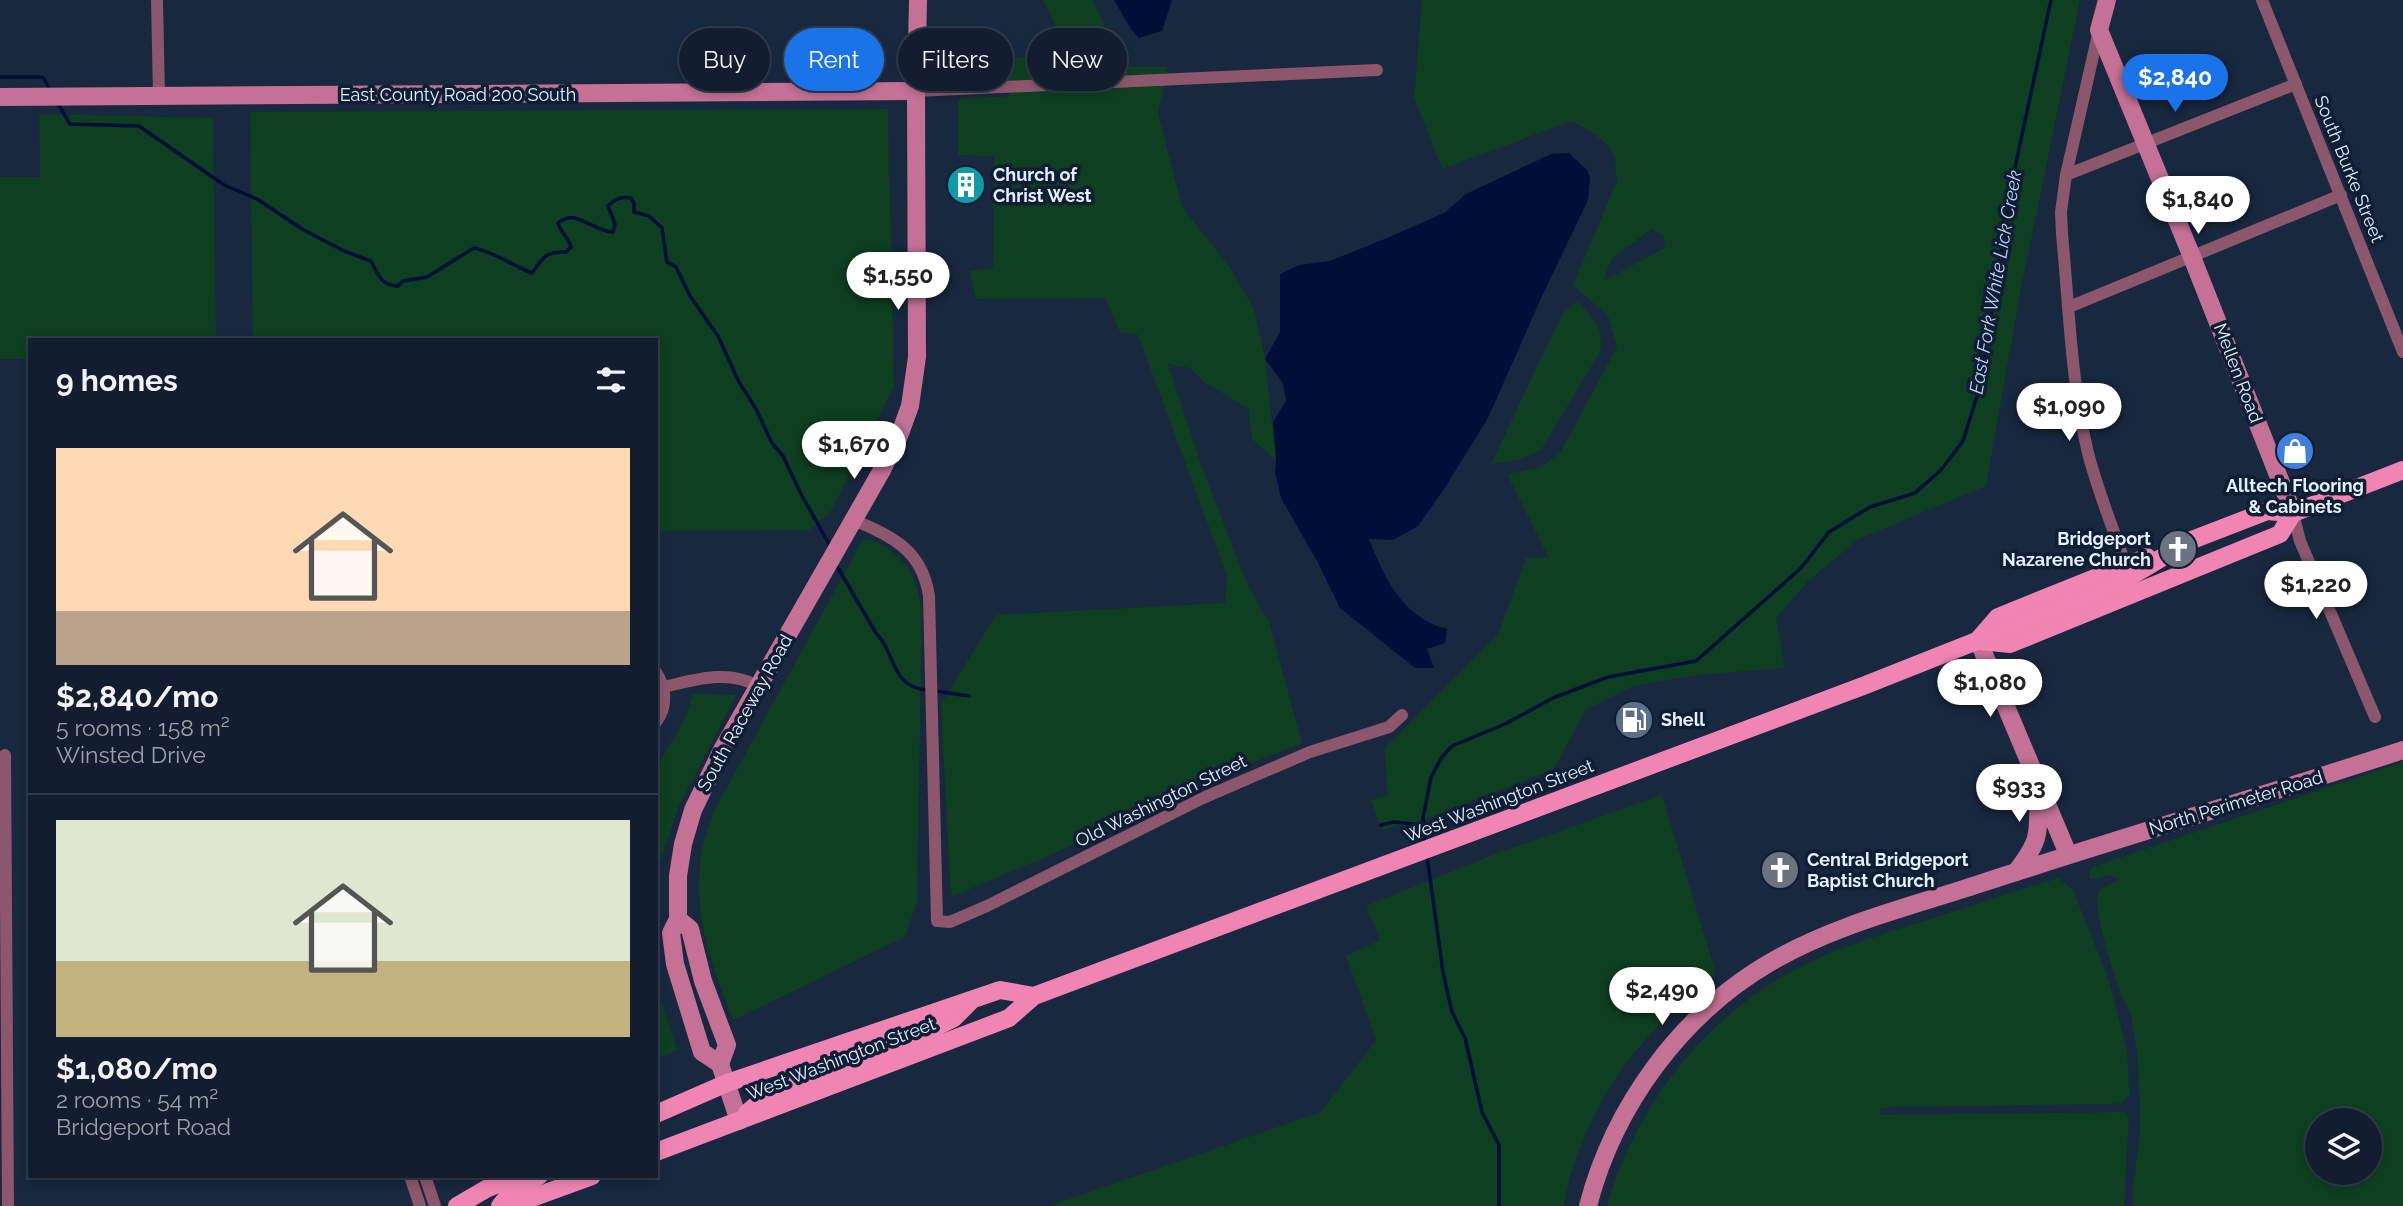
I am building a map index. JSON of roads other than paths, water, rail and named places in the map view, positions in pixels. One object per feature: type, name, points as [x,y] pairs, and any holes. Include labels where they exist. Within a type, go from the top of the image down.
[{"type":"main road","name":"West Washington Street","points":[[658,1151],[1009,1018],[1034,996],[1844,694],[1978,640],[1998,617],[2126,565],[2267,511],[2293,513],[2403,470]]},
{"type":"main road","name":"West Washington Street","points":[[1978,640],[2010,644],[2187,573],[2280,534],[2293,513]]},
{"type":"main road","points":[[1978,640],[2113,587],[2188,542]]},
{"type":"main road","name":"West Washington Street","points":[[658,1113],[727,1083],[1000,990],[1034,996]]},
{"type":"main road","points":[[739,1121],[769,1094],[903,1044],[954,1018],[972,999]]},
{"type":"main road","points":[[658,1123],[698,1108],[727,1083]]},
{"type":"main road","points":[[457,1206],[486,1189],[513,1178]]},
{"type":"main road","points":[[494,1206],[496,1196],[516,1178]]},
{"type":"main road","points":[[500,1206],[509,1195],[536,1178]]},
{"type":"main road","points":[[510,1206],[587,1178]]},
{"type":"street","points":[[158,0],[159,96]]},
{"type":"street","name":"South Raceway Road","points":[[917,28],[918,0]]},
{"type":"street","points":[[2107,0],[2066,176],[2061,212],[2077,386],[2088,452],[2126,565]]},
{"type":"street","name":"South Burke Street","points":[[2262,0],[2403,352]]},
{"type":"street","name":"Mellen Road","points":[[2099,30],[2192,257],[2293,513],[2301,541],[2375,717]]},
{"type":"street","points":[[1013,87],[1377,70]]},
{"type":"street","points":[[2066,176],[2296,84]]},
{"type":"street","name":"East County Road 200 South","points":[[0,97],[916,91]]},
{"type":"street","name":"South Raceway Road","points":[[739,1121],[720,1064],[702,1052],[681,987],[671,933],[678,919],[678,876],[683,844],[693,810],[722,750],[854,520],[899,436],[910,406],[917,357],[916,91]]},
{"type":"street","points":[[2069,307],[2340,195]]},
{"type":"street","name":"Old Washington Street","points":[[854,520],[894,539],[910,553],[922,572],[929,596],[937,921],[950,922],[987,906],[1203,798],[1310,752],[1389,727],[1402,715]]},
{"type":"street","points":[[1978,640],[2068,855]]},
{"type":"street","points":[[658,676],[665,694],[662,715],[658,720]]},
{"type":"street","points":[[663,687],[719,677],[734,677],[758,686]]},
{"type":"street","name":"North Perimeter Road","points":[[1588,1206],[1606,1152],[1643,1084],[1663,1055],[1710,1006],[1770,962],[1832,932],[2403,750]]},
{"type":"street","points":[[5,755],[8,1206]]},
{"type":"street","points":[[2016,872],[2037,841],[2038,783]]},
{"type":"street","name":"South Raceway Road","points":[[678,919],[690,929],[703,981],[727,1045],[720,1064]]},
{"type":"street","points":[[411,1178],[420,1206]]},
{"type":"street","points":[[426,1178],[435,1206]]},
{"type":"water","points":[[1114,0],[1172,0],[1162,31],[1139,38]]},
{"type":"water","points":[[1569,153],[1587,170],[1590,177],[1588,200],[1488,418],[1418,526],[1393,540],[1369,539],[1381,568],[1397,595],[1418,616],[1447,629],[1445,643],[1427,649],[1434,668],[1415,668],[1340,608],[1281,498],[1275,472],[1273,422],[1286,401],[1283,383],[1265,359],[1280,332],[1280,274],[1299,265],[1330,261],[1392,236],[1444,213],[1466,194],[1551,154]]},
{"type":"waterway","name":"East Fork White Lick Creek","points":[[1425,845],[1423,818],[1431,777],[1442,757],[1452,746],[1505,724],[1553,698],[1608,677],[1696,661],[1801,568],[1829,532],[1870,507],[1915,493],[1941,470],[1963,441],[1979,390],[2013,177],[2051,0]]},
{"type":"waterway","points":[[0,77],[43,77],[50,90]]},
{"type":"waterway","points":[[57,102],[70,124],[139,126],[224,185],[257,199],[302,229],[344,251],[371,261],[381,278],[392,285],[398,286],[403,281],[427,277],[474,248],[532,273],[545,256],[566,252],[571,247],[558,223],[565,219],[578,219],[613,232],[615,224],[608,206],[618,199],[631,198],[634,212],[649,216],[662,228],[667,262],[676,267],[690,296],[718,336],[739,382],[756,409],[772,443],[783,456],[829,544]]},
{"type":"waterway","points":[[835,563],[900,676],[916,688],[928,690]]},
{"type":"waterway","points":[[935,691],[969,696]]},
{"type":"waterway","points":[[1381,825],[1394,822],[1422,825]]},
{"type":"waterway","name":"East Fork White Lick Creek","points":[[1427,856],[1443,972],[1452,1012],[1465,1038],[1482,1112],[1499,1145],[1499,1206]]},
{"type":"place","name":"Church of Christ West","points":[[966,185]]},
{"type":"place","name":"Alltech Flooring & Cabinets","points":[[2295,451]]},
{"type":"place","name":"Bridgeport Nazarene Church","points":[[2178,549]]},
{"type":"place","name":"Shell","points":[[1634,720]]},
{"type":"place","name":"Central Bridgeport Baptist Church","points":[[1780,870]]}]
